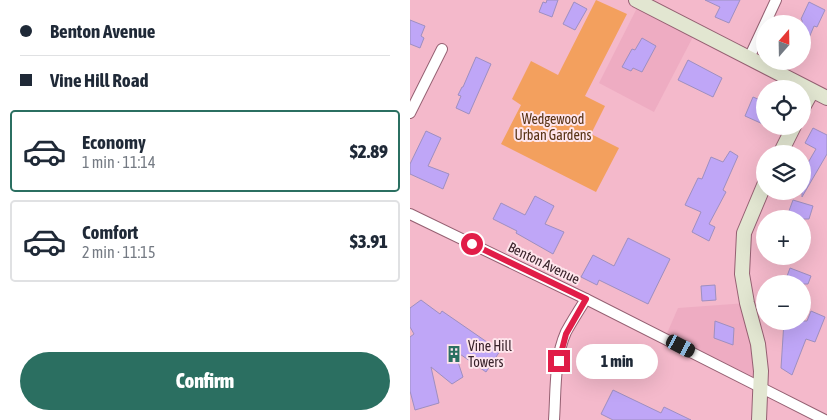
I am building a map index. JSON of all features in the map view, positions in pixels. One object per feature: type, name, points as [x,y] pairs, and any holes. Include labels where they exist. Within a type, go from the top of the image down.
[{"type":"main road","points":[[636,0],[827,98]]},
{"type":"main road","points":[[758,200],[744,233],[742,274],[747,303],[758,344],[761,371],[759,420]]},
{"type":"street","points":[[749,58],[776,0]]},
{"type":"street","points":[[410,113],[442,49]]},
{"type":"street","name":"Benton Avenue","points":[[410,214],[586,299],[825,420]]},
{"type":"street","points":[[554,420],[557,371],[561,350],[566,334],[586,299]]},
{"type":"shaded area","points":[[640,2],[696,31],[654,112],[599,83]]},
{"type":"shaded area","points":[[747,303],[760,386],[665,338],[678,308]]},
{"type":"green space","name":"Wedgewood Urban Gardens","points":[[596,0],[627,14],[585,96],[605,106],[591,134],[619,148],[596,192],[501,144],[521,105],[512,99],[531,61],[558,75]]},
{"type":"building","points":[[547,0],[558,0],[552,17],[539,12],[543,2],[546,3]]},
{"type":"building","points":[[705,0],[740,0],[729,23],[715,17],[720,7]]},
{"type":"building","points":[[574,2],[587,9],[575,30],[563,24]]},
{"type":"building","points":[[809,2],[825,10],[817,27],[814,26],[811,33],[811,15],[803,15]]},
{"type":"building","points":[[410,20],[425,26],[421,36],[424,38],[420,48],[410,44]]},
{"type":"building","points":[[642,38],[656,46],[642,72],[633,68],[631,71],[622,67],[632,49],[635,50]]},
{"type":"building","points":[[476,57],[491,64],[469,114],[456,108],[461,96],[458,95]]},
{"type":"building","points":[[688,60],[722,78],[713,97],[678,80]]},
{"type":"building","points":[[753,97],[756,98],[756,121],[745,116]]},
{"type":"building","points":[[813,128],[827,135],[827,154],[811,182],[811,158],[816,149],[805,143],[811,135]]},
{"type":"building","points":[[426,131],[441,138],[428,166],[449,174],[443,189],[410,174],[410,164]]},
{"type":"building","points":[[730,151],[738,156],[723,190],[726,192],[709,224],[715,227],[709,241],[692,232],[701,212],[685,205],[698,178],[702,179],[711,157],[723,162]]},
{"type":"building","points":[[535,196],[554,206],[545,224],[564,232],[553,254],[516,233],[517,231],[493,219],[501,203],[525,215]]},
{"type":"building","points":[[793,200],[813,206],[811,212],[811,210],[789,210]]},
{"type":"building","points":[[628,238],[670,259],[648,304],[599,280],[597,285],[581,277],[593,255],[614,266]]},
{"type":"building","points":[[790,268],[808,275],[787,275]]},
{"type":"building","points":[[715,285],[716,300],[702,301],[701,286]]},
{"type":"building","name":"Vine Hill Towers","points":[[421,300],[440,314],[442,311],[500,351],[486,372],[454,350],[463,377],[452,384],[431,367],[439,403],[415,410],[410,391],[410,337],[414,334],[410,327],[410,308]]},
{"type":"building","points":[[811,311],[825,317],[815,342],[806,339],[792,375],[781,368],[783,330],[811,330]]},
{"type":"building","points":[[715,321],[734,328],[733,345],[714,338]]},
{"type":"building","points":[[613,390],[661,413],[664,407],[691,420],[613,420],[601,414]]},
{"type":"place","name":"Vine Hill Towers","points":[[454,354]]},
{"type":"route","points":[[472,244],[586,299],[566,334],[559,361]]}]
